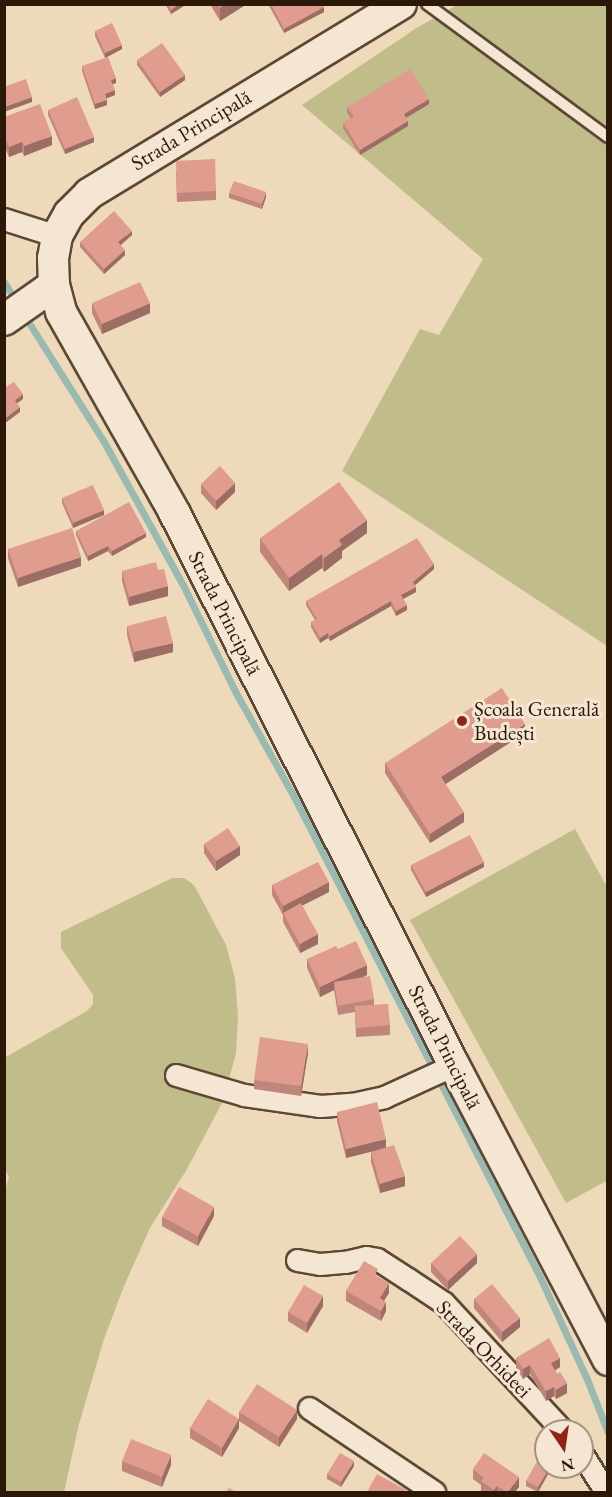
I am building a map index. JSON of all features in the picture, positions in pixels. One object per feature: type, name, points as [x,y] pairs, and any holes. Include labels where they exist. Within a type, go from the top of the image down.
[{"type":"main road","name":"Strada Principală","points":[[401,4],[126,169],[90,194],[69,214],[57,236],[53,258],[27,303],[61,312],[174,512],[451,1066],[599,1323],[608,1360]]},
{"type":"street","points":[[4,219],[57,236]]},
{"type":"street","points":[[176,1075],[244,1095],[320,1106],[352,1104],[384,1097],[451,1066]]},
{"type":"street","name":"Strada Orhideei","points":[[297,1260],[320,1264],[366,1257],[376,1259],[444,1303],[552,1419]]},
{"type":"street","points":[[309,1408],[434,1492]]},
{"type":"street","points":[[594,1473],[606,1492]]},
{"type":"lane","points":[[427,4],[608,137]]},
{"type":"shaded area","points":[[457,5],[607,5],[607,646],[342,471],[420,329],[439,335],[483,259],[302,105],[415,29]]},
{"type":"shaded area","points":[[575,829],[607,887],[608,1180],[566,1203],[410,920]]},
{"type":"shaded area","points":[[172,878],[184,878],[194,885],[226,945],[235,978],[238,1016],[236,1054],[222,1103],[187,1169],[150,1228],[124,1286],[104,1339],[79,1424],[64,1492],[5,1492],[4,1194],[9,1177],[4,1167],[4,1058],[87,1011],[93,1004],[93,995],[61,948],[61,932]]},
{"type":"building","points":[[168,4],[179,4],[171,10]]},
{"type":"building","points":[[271,4],[321,4],[324,7],[284,29]]},
{"type":"building","points":[[112,23],[122,45],[105,53],[95,31]]},
{"type":"building","points":[[162,43],[185,75],[160,92],[137,60]]},
{"type":"building","points":[[108,57],[116,78],[111,80],[115,90],[105,94],[107,100],[95,104],[82,66]]},
{"type":"building","points":[[410,69],[429,99],[404,114],[408,121],[360,150],[343,123],[354,117],[347,107]]},
{"type":"building","points":[[26,79],[32,97],[4,107],[4,87]]},
{"type":"building","points":[[77,97],[94,137],[65,149],[48,110]]},
{"type":"building","points":[[40,104],[52,136],[24,146],[22,142],[9,147],[6,140],[4,141],[4,117]]},
{"type":"building","points":[[215,159],[216,191],[177,193],[176,161]]},
{"type":"building","points":[[234,181],[266,192],[262,204],[229,193]]},
{"type":"building","points":[[114,211],[132,231],[118,242],[125,250],[104,269],[80,242]]},
{"type":"building","points":[[140,282],[150,303],[102,324],[92,303]]},
{"type":"building","points":[[14,382],[23,394],[15,400],[20,407],[4,419],[4,388]]},
{"type":"building","points":[[220,466],[235,483],[216,501],[201,484]]},
{"type":"building","points":[[339,482],[367,520],[339,540],[342,545],[324,558],[322,554],[289,578],[260,538]]},
{"type":"building","points":[[93,485],[104,510],[73,523],[62,498]]},
{"type":"building","points":[[129,502],[146,533],[112,551],[108,546],[88,556],[76,531]]},
{"type":"building","points":[[72,528],[81,557],[18,578],[8,549]]},
{"type":"building","points":[[417,538],[434,564],[413,582],[416,587],[401,595],[407,605],[396,611],[391,601],[330,636],[328,633],[320,638],[311,622],[317,619],[306,601]]},
{"type":"building","points":[[156,562],[158,570],[164,569],[168,586],[129,597],[122,571]]},
{"type":"building","points":[[166,616],[173,643],[134,652],[127,626]]},
{"type":"building","points":[[502,688],[525,724],[441,777],[464,812],[430,834],[385,763]]},
{"type":"building","points":[[228,828],[240,846],[216,861],[204,844]]},
{"type":"building","points":[[470,835],[484,862],[426,892],[411,865]]},
{"type":"building","points":[[318,862],[329,882],[283,906],[272,885]]},
{"type":"building","points":[[301,903],[318,934],[300,944],[283,913]]},
{"type":"building","points":[[356,941],[367,965],[320,987],[307,959],[336,946],[338,949]]},
{"type":"building","points":[[370,976],[374,999],[338,1006],[334,982]]},
{"type":"building","points":[[388,1004],[390,1025],[356,1028],[355,1006]]},
{"type":"building","points":[[260,1037],[308,1044],[301,1086],[254,1080]]},
{"type":"building","points":[[377,1102],[386,1139],[346,1149],[337,1112]]},
{"type":"building","points":[[394,1145],[405,1176],[380,1184],[371,1152]]},
{"type":"building","points":[[179,1187],[214,1207],[198,1236],[162,1217]]},
{"type":"building","points":[[460,1236],[477,1254],[448,1281],[431,1263]]},
{"type":"building","points":[[364,1261],[378,1269],[375,1275],[389,1283],[380,1298],[386,1302],[381,1311],[346,1291]]},
{"type":"building","points":[[492,1284],[520,1318],[502,1332],[474,1299]]},
{"type":"building","points":[[304,1285],[323,1296],[307,1323],[288,1312]]},
{"type":"building","points":[[549,1338],[560,1358],[551,1363],[557,1374],[560,1372],[567,1383],[556,1390],[554,1387],[546,1391],[530,1365],[523,1369],[516,1358]]},
{"type":"building","points":[[257,1384],[297,1410],[279,1437],[239,1412]]},
{"type":"building","points":[[208,1399],[239,1419],[222,1448],[190,1428]]},
{"type":"building","points":[[131,1439],[171,1455],[162,1477],[122,1461]]},
{"type":"building","points":[[340,1453],[354,1461],[341,1482],[327,1474]]},
{"type":"building","points":[[484,1453],[519,1477],[508,1492],[497,1486],[494,1490],[481,1481],[484,1478],[473,1469]]},
{"type":"building","points":[[534,1467],[534,1479],[543,1479],[538,1487],[526,1481]]},
{"type":"building","points":[[377,1474],[406,1490],[405,1492],[367,1492]]},
{"type":"waterway","points":[[4,282],[17,303]]},
{"type":"waterway","points":[[24,315],[104,442],[183,585],[236,693],[292,793],[540,1277],[587,1379],[608,1433]]},
{"type":"place","name":"Școala Generală Budești","points":[[462,721]]}]
